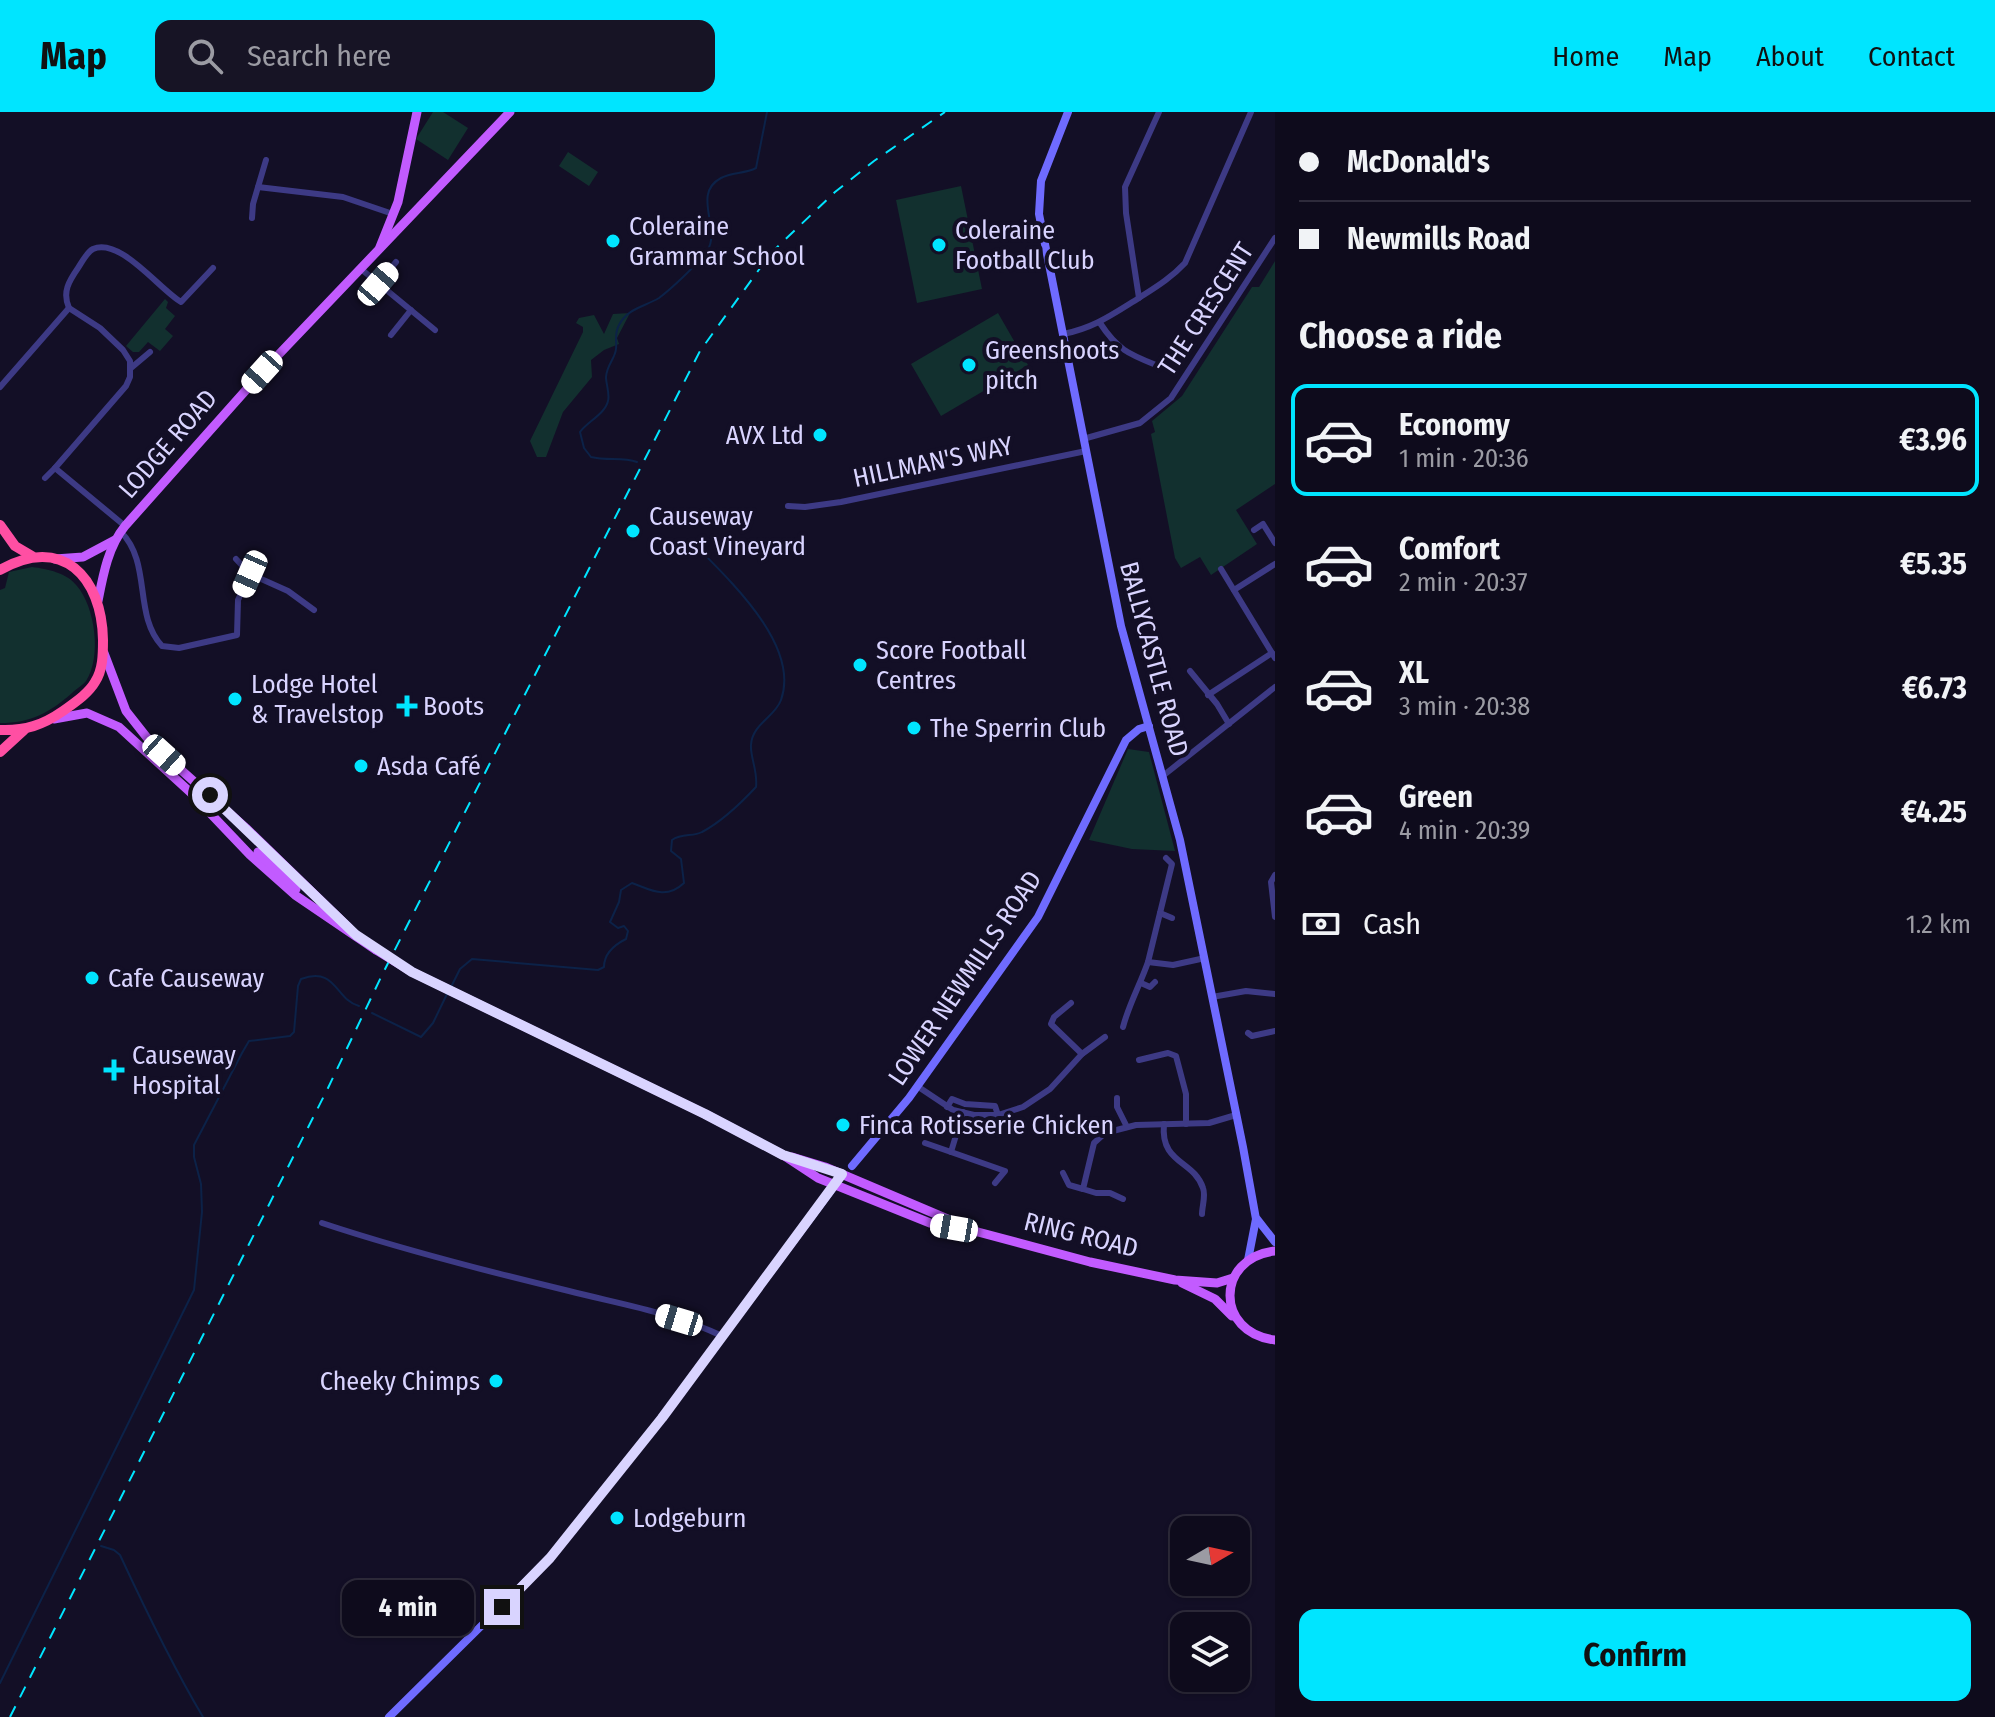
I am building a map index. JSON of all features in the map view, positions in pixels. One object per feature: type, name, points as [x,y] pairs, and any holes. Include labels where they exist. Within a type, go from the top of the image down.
[{"type":"highway","points":[[0,525],[15,546],[32,556],[70,565],[92,586],[98,601],[103,650],[99,674],[91,688],[51,719],[24,730],[0,752]]},
{"type":"highway","points":[[0,570],[32,556]]},
{"type":"highway","points":[[0,730],[24,730]]},
{"type":"main road","points":[[380,247],[398,202],[417,112]]},
{"type":"main road","name":"LODGE ROAD","points":[[54,559],[83,557],[120,533],[262,372],[380,247],[387,244],[417,206],[510,112]]},
{"type":"main road","points":[[398,202],[417,206]]},
{"type":"main road","name":"LODGE ROAD","points":[[393,214],[404,215],[417,206]]},
{"type":"main road","name":"LODGE ROAD","points":[[98,601],[102,576],[120,533]]},
{"type":"main road","name":"RING ROAD","points":[[103,650],[126,711],[152,744],[246,828],[356,935],[412,972],[705,1114],[783,1155],[818,1178],[930,1223],[1175,1280],[1217,1283],[1233,1278]]},
{"type":"main road","name":"RING ROAD","points":[[51,719],[87,713],[119,727],[190,792],[264,869],[295,895],[356,935]]},
{"type":"main road","points":[[258,852],[338,925]]},
{"type":"main road","name":"RING ROAD","points":[[783,1155],[842,1174],[978,1232]]},
{"type":"main road","points":[[1237,1320],[1231,1305],[1233,1278],[1248,1260],[1275,1251]]},
{"type":"main road","name":"RING ROAD","points":[[1175,1280],[1215,1299],[1246,1330],[1258,1337],[1275,1340]]},
{"type":"street","name":"BALLYCASTLE ROAD","points":[[1068,112],[1044,170],[1038,199],[1046,255],[1121,626],[1164,775],[1205,958],[1256,1219],[1248,1260]]},
{"type":"street","points":[[1139,298],[1125,187],[1159,112]]},
{"type":"street","points":[[1063,334],[1100,323],[1167,281],[1185,263],[1251,112]]},
{"type":"street","points":[[252,218],[266,160]]},
{"type":"street","points":[[258,187],[343,197],[393,214]]},
{"type":"street","name":"THE CRESCENT","points":[[1083,439],[1140,423],[1171,398],[1275,238]]},
{"type":"street","points":[[131,368],[123,350],[100,328],[69,308],[65,292],[70,279],[91,250],[120,251],[178,305],[213,268]]},
{"type":"street","points":[[378,284],[396,262]]},
{"type":"street","points":[[361,269],[433,327],[438,315]]},
{"type":"street","points":[[0,387],[69,308]]},
{"type":"street","points":[[391,335],[411,310]]},
{"type":"street","points":[[1100,323],[1113,343],[1130,355],[1156,365]]},
{"type":"street","points":[[45,478],[126,386],[131,368],[150,352]]},
{"type":"street","name":"HILLMAN'S WAY","points":[[788,506],[841,502],[1086,451]]},
{"type":"street","points":[[55,468],[138,555],[149,621],[155,638],[162,646],[171,648],[237,635],[238,600],[250,574]]},
{"type":"street","points":[[1254,530],[1263,524],[1275,543]]},
{"type":"street","points":[[236,559],[250,574],[288,591],[314,610]]},
{"type":"street","points":[[1234,590],[1275,564]]},
{"type":"street","points":[[1208,695],[1274,656],[1221,569]]},
{"type":"street","points":[[1266,643],[1275,637]]},
{"type":"street","points":[[1190,671],[1229,724]]},
{"type":"street","points":[[1164,775],[1275,687]]},
{"type":"street","name":"LOWER NEWMILLS ROAD","points":[[852,1166],[917,1086],[1038,917],[1126,740],[1139,729],[1149,726]]},
{"type":"street","points":[[1123,1027],[1130,1001],[1141,983],[1148,962],[1172,864],[1166,858]]},
{"type":"street","points":[[1275,875],[1271,882],[1275,917]]},
{"type":"street","points":[[1160,913],[1172,918]]},
{"type":"street","points":[[1148,962],[1173,965],[1205,958]]},
{"type":"street","points":[[1141,983],[1150,987],[1155,982]]},
{"type":"street","points":[[1212,997],[1246,991],[1275,994]]},
{"type":"street","points":[[1071,1003],[1054,1017],[1051,1024],[1082,1054]]},
{"type":"street","points":[[1248,1033],[1252,1036],[1275,1031]]},
{"type":"street","points":[[917,1086],[947,1107],[987,1116],[998,1115],[1023,1107],[1050,1089],[1082,1054],[1105,1037]]},
{"type":"street","points":[[1139,1060],[1168,1053],[1176,1056],[1186,1094],[1186,1124]]},
{"type":"street","points":[[1117,1098],[1117,1107],[1127,1127]]},
{"type":"street","points":[[947,1107],[952,1099],[965,1104],[995,1106],[998,1115]]},
{"type":"street","points":[[951,1152],[963,1112]]},
{"type":"street","points":[[1083,1189],[1094,1143],[1105,1133],[1127,1127],[1209,1123],[1236,1115]]},
{"type":"street","points":[[1164,1124],[1164,1139],[1170,1154],[1193,1174],[1203,1188],[1202,1214]]},
{"type":"street","points":[[925,1143],[1005,1171],[995,1183]]},
{"type":"street","points":[[1063,1173],[1069,1185],[1096,1193],[1110,1193],[1123,1199]]},
{"type":"street","points":[[389,1717],[550,1558],[662,1418],[842,1174]]},
{"type":"street","name":"BALLYCASTLE ROAD","points":[[1256,1219],[1275,1242]]},
{"type":"street","points":[[322,1223],[471,1267],[653,1312],[722,1336]]},
{"type":"green space","points":[[433,112],[443,112],[468,128],[448,160],[416,139]]},
{"type":"green space","points":[[568,152],[598,172],[589,186],[559,166]]},
{"type":"green space","name":"Coleraine Football Club","points":[[961,186],[982,289],[917,303],[896,200]]},
{"type":"green space","points":[[1275,261],[1275,484],[1236,510],[1257,544],[1211,575],[1200,557],[1181,568],[1175,558],[1151,434],[1155,432],[1152,421],[1182,396],[1252,287],[1259,287]]},
{"type":"green space","points":[[165,299],[168,302],[166,308],[175,316],[165,329],[173,336],[160,351],[148,342],[139,352],[133,352],[126,346]]},
{"type":"green space","points":[[630,313],[617,338],[619,344],[591,360],[592,377],[563,412],[546,457],[537,457],[530,441],[583,332],[583,327],[576,323],[579,318],[594,315],[604,334],[613,314]]},
{"type":"green space","name":"Greenshoots pitch","points":[[998,313],[1028,365],[941,416],[911,364]]},
{"type":"green space","points":[[32,567],[63,575],[83,595],[92,619],[94,659],[86,681],[55,706],[30,719],[0,723],[0,590],[5,588],[9,572]]},
{"type":"green space","points":[[1128,749],[1149,752],[1175,851],[1132,849],[1089,840]]},
{"type":"waterway","points":[[637,462],[591,457],[584,448],[580,432],[608,401],[606,377],[615,353],[617,328],[627,315],[670,289],[707,251],[711,242],[708,193],[721,178],[756,168],[767,112]]},
{"type":"waterway","points":[[450,989],[460,969],[472,959],[598,970],[604,967],[608,954],[626,939],[628,931],[624,926],[618,928],[610,922],[621,890],[632,883],[652,891],[665,892],[684,883],[681,859],[671,851],[672,840],[709,828],[756,787],[752,738],[781,700],[784,679],[780,657],[757,613],[691,541]]},
{"type":"waterway","points":[[0,1683],[194,1290],[202,1212],[194,1145],[242,1053],[249,1041],[290,1036],[294,1032],[301,979],[313,976],[329,980],[351,1003],[359,1006]]},
{"type":"waterway","points":[[372,1013],[421,1037],[433,1023],[447,994]]},
{"type":"waterway","points":[[101,1546],[120,1555],[203,1717]]},
{"type":"railway","points":[[10,1717],[383,973],[700,351],[771,253],[835,192],[945,112]]},
{"type":"place","name":"Coleraine Grammar School","points":[[613,241]]},
{"type":"place","name":"Coleraine Football Club","points":[[939,245]]},
{"type":"place","name":"Greenshoots pitch","points":[[969,365]]},
{"type":"place","name":"AVX Ltd","points":[[820,435]]},
{"type":"place","name":"Causeway Coast Vineyard","points":[[633,531]]},
{"type":"place","name":"Score Football Centres","points":[[860,665]]},
{"type":"place","name":"Lodge Hotel & Travelstop","points":[[235,699]]},
{"type":"place","name":"Boots","points":[[407,706]]},
{"type":"place","name":"The Sperrin Club","points":[[914,728]]},
{"type":"place","name":"Asda Café","points":[[361,766]]},
{"type":"place","name":"Cafe Causeway","points":[[92,978]]},
{"type":"place","name":"Causeway Hospital","points":[[114,1070]]},
{"type":"place","name":"Finca Rotisserie Chicken","points":[[843,1125]]},
{"type":"place","name":"Cheeky Chimps","points":[[496,1381]]},
{"type":"place","name":"Lodgeburn","points":[[617,1518]]},
{"type":"route","points":[[210,795],[356,935],[412,972],[783,1155],[842,1174],[662,1418],[550,1558],[502,1607]]}]
